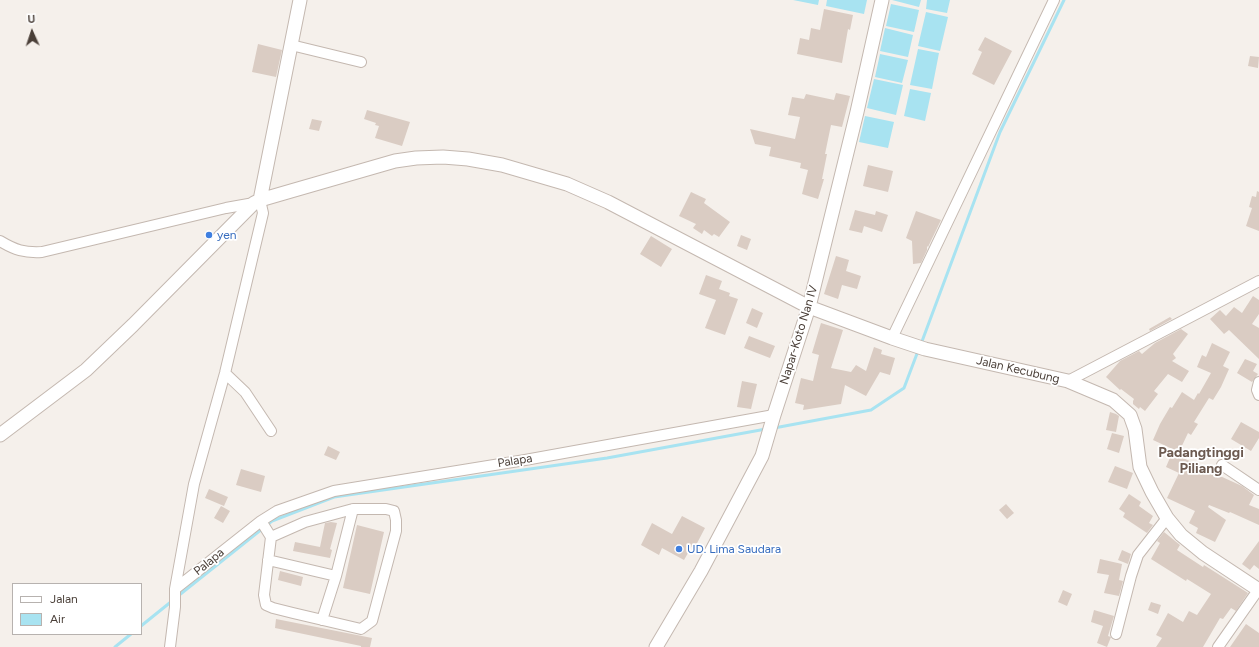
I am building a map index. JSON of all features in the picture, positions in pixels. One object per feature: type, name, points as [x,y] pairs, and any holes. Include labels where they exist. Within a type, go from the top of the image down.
[{"type":"street","points":[[0,435],[86,370],[257,202],[292,45],[300,0]]},
{"type":"street","name":"Napar-Koto Nan IV","points":[[656,647],[701,571],[762,456],[809,307],[857,112],[882,0]]},
{"type":"street","points":[[892,338],[1054,0]]},
{"type":"street","points":[[292,45],[361,62]]},
{"type":"street","name":"Jalan Kecubung","points":[[257,202],[395,161],[416,158],[443,157],[468,159],[502,165],[567,184],[608,202],[809,307],[926,349],[1068,381],[1256,286]]},
{"type":"street","points":[[0,241],[29,253],[42,252],[257,202]]},
{"type":"street","points":[[170,647],[175,607],[175,591],[194,484],[225,373],[263,213],[257,202]]},
{"type":"street","points":[[225,373],[246,392],[271,431]]},
{"type":"street","points":[[1068,381],[1113,400],[1130,415],[1135,429],[1140,467],[1167,518],[1181,535],[1203,553],[1258,590],[1218,647]]},
{"type":"street","points":[[1259,382],[1257,390],[1259,395]]},
{"type":"street","name":"Palapa","points":[[175,591],[266,528],[277,511],[334,491],[774,417]]},
{"type":"street","points":[[1222,465],[1259,490]]},
{"type":"street","points":[[322,620],[336,576],[353,509]]},
{"type":"street","points":[[353,509],[386,509],[394,511],[396,531],[372,620],[361,629],[266,605],[264,595],[268,560],[266,528],[305,522],[353,509]]},
{"type":"street","points":[[1116,634],[1138,555],[1167,518]]},
{"type":"street","points":[[268,560],[336,576]]},
{"type":"water","points":[[793,0],[819,0],[818,5]]},
{"type":"water","points":[[827,0],[867,0],[864,14],[826,6]]},
{"type":"water","points":[[892,0],[921,0],[919,7]]},
{"type":"water","points":[[927,0],[950,0],[947,13],[926,9]]},
{"type":"water","points":[[891,4],[919,10],[914,32],[886,26]]},
{"type":"water","points":[[926,12],[948,17],[940,51],[918,46]]},
{"type":"water","points":[[885,28],[913,35],[908,57],[880,51]]},
{"type":"water","points":[[918,49],[939,53],[932,89],[910,85]]},
{"type":"water","points":[[880,54],[908,60],[902,83],[875,77]]},
{"type":"water","points":[[874,79],[903,85],[896,115],[867,108]]},
{"type":"water","points":[[910,89],[931,93],[925,121],[904,116]]},
{"type":"water","points":[[865,116],[894,122],[888,148],[859,142]]},
{"type":"building","points":[[824,9],[853,15],[850,30],[848,29],[842,63],[797,54],[800,38],[809,40],[811,28],[820,30]]},
{"type":"building","points":[[985,37],[1012,51],[994,85],[972,74],[982,52],[978,50]]},
{"type":"building","points":[[258,44],[282,50],[276,77],[252,72]]},
{"type":"building","points":[[1250,56],[1259,57],[1258,68],[1248,66]]},
{"type":"building","points":[[836,93],[850,96],[842,127],[831,125],[825,154],[827,154],[822,179],[824,179],[818,199],[802,194],[808,170],[800,168],[801,163],[769,156],[771,147],[755,144],[750,129],[795,139],[800,117],[788,115],[792,97],[804,99],[806,94],[834,100]]},
{"type":"building","points":[[367,110],[410,122],[402,146],[375,138],[379,126],[375,125],[376,123],[364,119]]},
{"type":"building","points":[[312,119],[322,121],[319,131],[309,129]]},
{"type":"building","points":[[868,165],[893,171],[888,192],[863,186]]},
{"type":"building","points":[[1257,191],[1259,192],[1259,231],[1246,226],[1252,208],[1249,207],[1252,196],[1256,197]]},
{"type":"building","points":[[691,192],[706,199],[704,203],[730,222],[719,237],[714,234],[712,236],[704,230],[702,234],[693,228],[696,224],[679,216]]},
{"type":"building","points":[[855,210],[875,215],[876,211],[888,215],[882,232],[864,226],[862,233],[849,230]]},
{"type":"building","points":[[916,211],[941,220],[928,247],[927,246],[927,250],[921,263],[913,264],[912,241],[906,238]]},
{"type":"building","points":[[741,235],[751,239],[747,250],[737,246]]},
{"type":"building","points":[[651,236],[672,249],[661,267],[640,254]]},
{"type":"building","points":[[836,256],[849,260],[846,271],[861,276],[857,289],[842,285],[838,299],[824,294]]},
{"type":"building","points":[[706,275],[722,281],[719,289],[730,293],[729,296],[738,299],[725,335],[705,328],[716,300],[699,294]]},
{"type":"building","points":[[1253,296],[1259,300],[1259,314],[1252,324],[1259,328],[1259,359],[1229,330],[1224,334],[1210,319],[1220,310],[1226,316],[1234,307],[1242,313]]},
{"type":"building","points":[[752,308],[763,313],[757,328],[746,323]]},
{"type":"building","points":[[1170,317],[1172,319],[1150,331],[1149,329]]},
{"type":"building","points":[[821,323],[843,330],[831,368],[851,372],[856,365],[866,371],[874,347],[882,350],[881,354],[895,358],[890,375],[880,372],[866,396],[845,385],[841,404],[803,410],[804,405],[795,403],[801,378],[813,381],[819,355],[812,353]]},
{"type":"building","points":[[1181,329],[1188,334],[1173,354],[1176,358],[1172,361],[1189,371],[1182,382],[1168,374],[1154,391],[1158,394],[1145,411],[1140,407],[1139,409],[1133,404],[1134,399],[1121,389],[1120,390],[1106,377],[1120,361],[1139,351],[1142,354],[1155,343]]},
{"type":"building","points":[[749,336],[775,346],[770,358],[744,348]]},
{"type":"building","points":[[1212,343],[1230,352],[1223,366],[1229,369],[1213,400],[1209,398],[1194,422],[1198,424],[1191,435],[1188,433],[1179,452],[1153,440],[1170,407],[1172,408],[1182,392],[1194,400],[1198,393],[1199,394],[1211,373],[1197,367],[1202,355],[1206,357]]},
{"type":"building","points":[[1245,359],[1257,364],[1253,371],[1258,374],[1252,382],[1237,373]]},
{"type":"building","points":[[742,381],[757,384],[751,409],[737,407]]},
{"type":"building","points":[[1110,412],[1119,416],[1116,432],[1106,430]]},
{"type":"building","points":[[1241,422],[1259,432],[1259,438],[1251,451],[1231,439]]},
{"type":"building","points":[[1112,433],[1124,436],[1119,453],[1107,449]]},
{"type":"building","points":[[328,446],[340,452],[336,460],[324,455]]},
{"type":"building","points":[[1172,453],[1221,473],[1220,476],[1242,486],[1254,495],[1249,505],[1259,509],[1259,525],[1230,512],[1229,513],[1209,505],[1208,507],[1226,520],[1215,542],[1196,533],[1198,528],[1189,523],[1195,511],[1167,498],[1179,473],[1166,467]]},
{"type":"building","points":[[1115,466],[1133,473],[1127,489],[1108,482]]},
{"type":"building","points":[[241,469],[265,476],[261,492],[236,485]]},
{"type":"building","points":[[209,489],[228,497],[224,506],[205,498]]},
{"type":"building","points":[[1129,494],[1141,502],[1139,506],[1153,516],[1149,523],[1153,525],[1147,533],[1123,517],[1125,513],[1119,509]]},
{"type":"building","points":[[1006,504],[1014,513],[1007,519],[999,510]]},
{"type":"building","points":[[221,506],[230,511],[223,523],[214,518]]},
{"type":"building","points":[[682,516],[705,528],[695,547],[692,546],[684,560],[662,548],[659,555],[641,545],[652,523],[672,534]]},
{"type":"building","points":[[325,523],[337,523],[330,549],[332,550],[330,558],[293,551],[295,542],[320,547]]},
{"type":"building","points":[[357,525],[384,532],[370,594],[343,588]]},
{"type":"building","points":[[1164,532],[1180,545],[1177,550],[1248,593],[1236,611],[1231,608],[1223,619],[1220,618],[1203,647],[1156,647],[1162,638],[1156,635],[1168,613],[1183,622],[1189,611],[1197,615],[1211,594],[1187,579],[1186,581],[1151,559],[1160,543],[1157,541]]},
{"type":"building","points":[[1259,541],[1259,569],[1254,565],[1250,570],[1242,564]]},
{"type":"building","points":[[1122,550],[1131,554],[1128,564],[1118,560]]},
{"type":"building","points":[[1100,559],[1122,564],[1119,580],[1123,581],[1119,596],[1104,593],[1109,575],[1097,573]]},
{"type":"building","points":[[280,571],[303,577],[301,586],[278,580]]},
{"type":"building","points":[[1063,590],[1072,594],[1067,606],[1058,602]]},
{"type":"building","points":[[1151,602],[1161,605],[1158,614],[1148,610]]},
{"type":"building","points":[[1094,610],[1114,616],[1108,636],[1111,637],[1107,647],[1097,643],[1103,626],[1091,622]]},
{"type":"building","points":[[276,619],[372,638],[370,647],[361,647],[275,628]]},
{"type":"building","points":[[1246,624],[1259,633],[1259,647],[1230,647]]},
{"type":"waterway","points":[[921,344],[1000,132],[1064,0]]},
{"type":"waterway","points":[[774,428],[871,410],[904,388],[918,351]]},
{"type":"waterway","points":[[178,596],[272,521],[334,497],[607,458],[766,429]]},
{"type":"waterway","points":[[142,625],[172,601]]},
{"type":"waterway","points":[[115,647],[130,635]]},
{"type":"place","name":"yen","points":[[209,235]]},
{"type":"place","name":"UD. Lima Saudara","points":[[679,549]]},
{"type":"district","name":"Padangtinggi Piliang","points":[[1201,462]]}]
